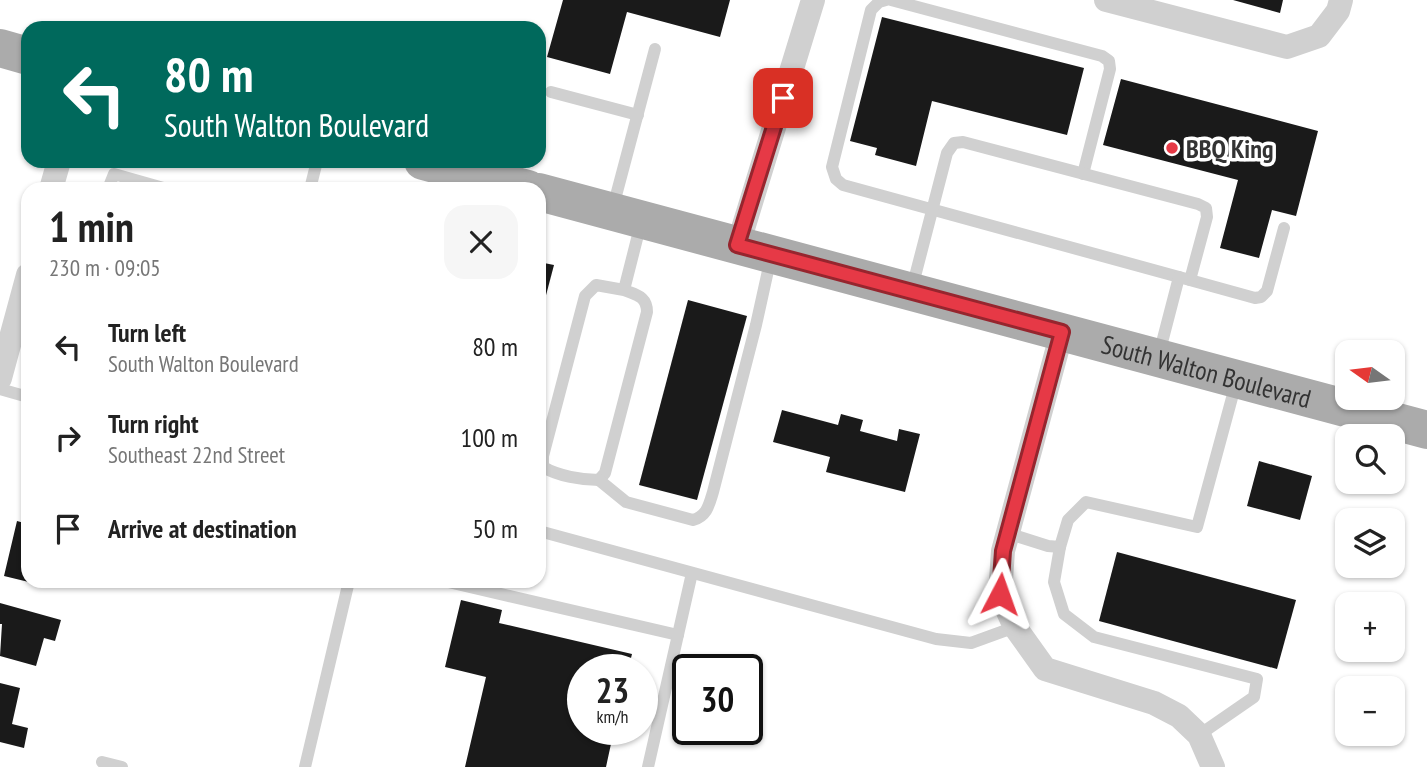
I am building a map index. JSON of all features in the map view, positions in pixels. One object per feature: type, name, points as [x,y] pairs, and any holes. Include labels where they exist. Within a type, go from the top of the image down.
[{"type":"main road","points":[[0,48],[21,54]]},
{"type":"main road","points":[[443,170],[497,182]]},
{"type":"main road","name":"South Walton Boulevard","points":[[546,194],[1427,430]]},
{"type":"street","points":[[755,249],[813,0]]},
{"type":"street","points":[[1106,0],[1287,47],[1319,36],[1338,11],[1340,0]]},
{"type":"street","points":[[0,378],[21,301]]},
{"type":"street","points":[[1062,332],[1007,533],[1000,594],[1015,627],[1045,669],[1154,703],[1179,716],[1199,736],[1213,767]]},
{"type":"lane","points":[[886,0],[879,2],[871,10],[832,167],[835,179],[843,186],[1255,298],[1261,297],[1267,290],[1284,228]]},
{"type":"lane","points":[[891,0],[1102,56],[1108,61],[1110,69],[1083,174]]},
{"type":"lane","points":[[624,290],[627,215],[638,114],[655,49]]},
{"type":"lane","points":[[551,92],[638,114]]},
{"type":"lane","points":[[911,291],[947,153],[954,143],[963,142],[1083,174],[1206,208],[1207,216],[1158,358]]},
{"type":"lane","points":[[111,182],[114,174],[142,182]]},
{"type":"lane","points":[[546,469],[599,480],[626,502],[693,520],[702,517],[708,509],[713,492],[757,325],[755,249]]},
{"type":"lane","points":[[546,445],[585,296],[596,285],[624,290],[643,298],[647,304],[647,312],[605,473],[599,480]]},
{"type":"lane","points":[[1199,736],[1254,697],[1257,679],[1094,636],[1064,614],[1054,582],[1068,520],[1086,502],[1197,527],[1237,379]]},
{"type":"lane","points":[[0,389],[21,395]]},
{"type":"lane","points":[[546,533],[936,639],[971,643],[1015,627]]},
{"type":"lane","points":[[1007,533],[1060,547]]},
{"type":"lane","points":[[648,767],[692,573]]},
{"type":"lane","points":[[305,767],[347,588]]},
{"type":"lane","points":[[474,588],[678,635]]},
{"type":"lane","points":[[102,762],[122,767]]},
{"type":"building","points":[[563,0],[730,0],[720,37],[627,12],[610,74],[547,57]]},
{"type":"building","points":[[1233,0],[1283,0],[1280,13]]},
{"type":"building","points":[[882,17],[1084,68],[1067,135],[932,101],[916,166],[875,155],[877,148],[850,141]]},
{"type":"building","points":[[1121,79],[1318,131],[1296,216],[1272,210],[1259,258],[1220,248],[1238,180],[1103,145]]},
{"type":"building","points":[[546,263],[554,265],[546,295]]},
{"type":"building","points":[[688,300],[747,316],[697,500],[639,485]]},
{"type":"building","points":[[782,410],[838,425],[841,414],[863,420],[860,431],[897,441],[899,429],[920,434],[905,492],[826,472],[830,457],[773,442]]},
{"type":"building","points":[[1259,461],[1312,476],[1300,520],[1247,506]]},
{"type":"building","points":[[17,521],[21,522],[21,580],[4,576]]},
{"type":"building","points":[[1117,552],[1296,600],[1277,669],[1099,621]]},
{"type":"building","points":[[461,600],[502,610],[499,623],[632,654],[567,654],[567,745],[611,745],[606,767],[465,767],[486,677],[445,667]]},
{"type":"building","points":[[0,603],[61,620],[55,641],[44,638],[36,666],[0,656]]},
{"type":"building","points":[[0,683],[20,688],[12,724],[28,728],[24,748],[0,742]]},
{"type":"place","name":"BBQ King","points":[[1172,148]]},
{"type":"route","points":[[783,98],[737,245],[1062,332],[1003,551],[1000,594]]}]
